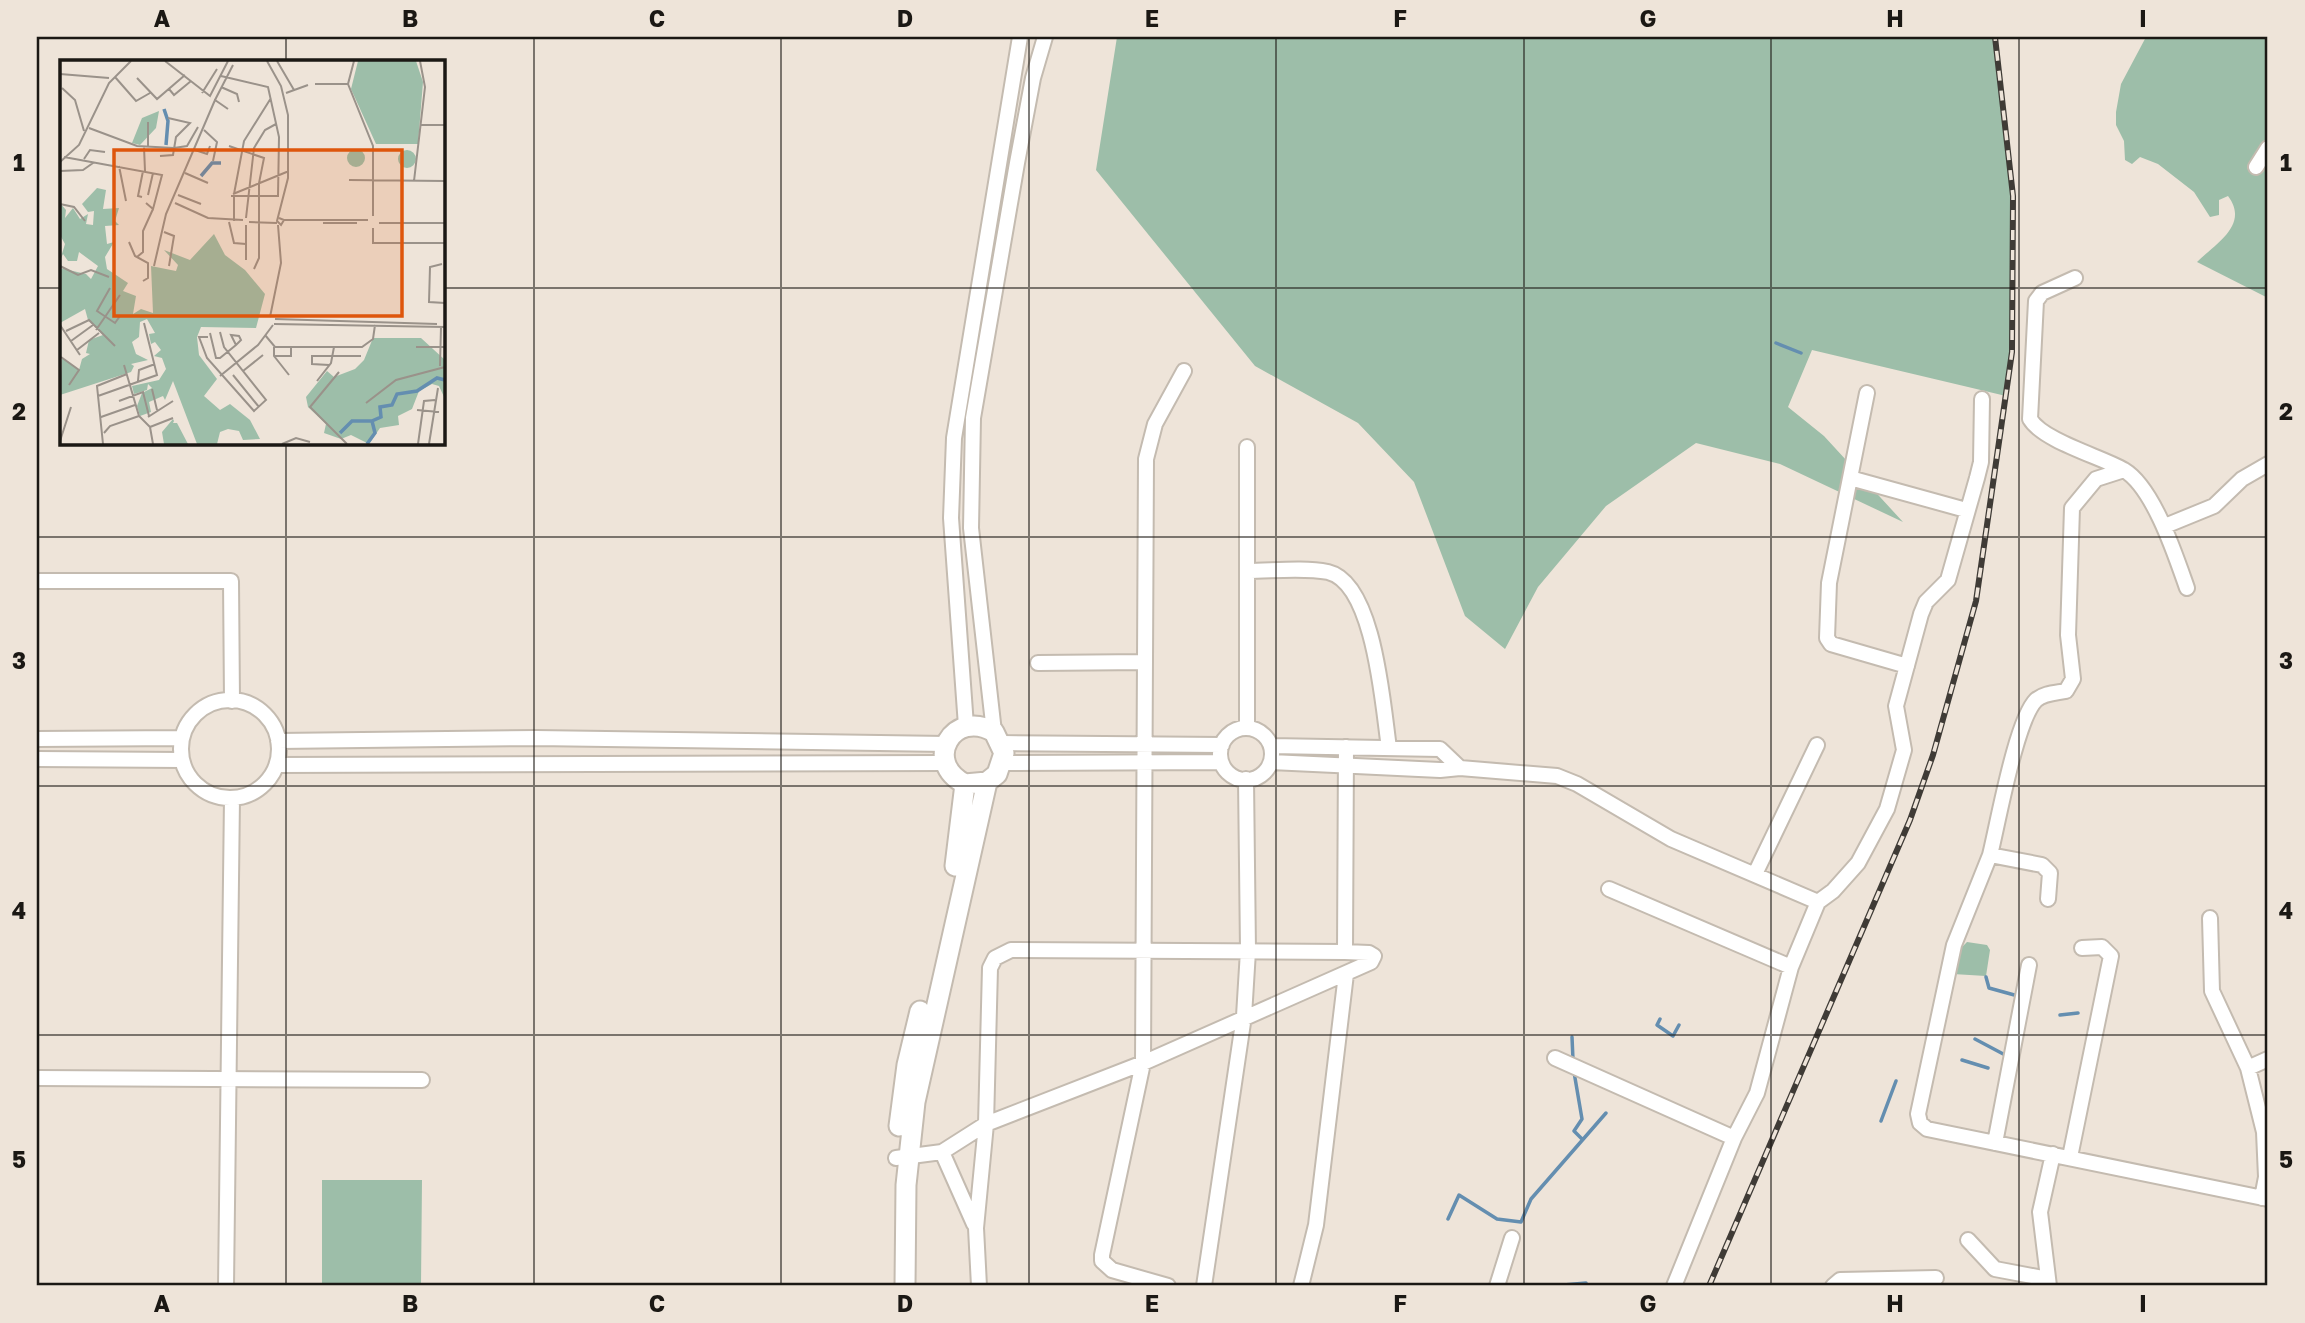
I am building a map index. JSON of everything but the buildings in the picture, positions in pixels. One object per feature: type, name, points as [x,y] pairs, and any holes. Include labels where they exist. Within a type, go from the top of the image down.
[{"type":"highway","points":[[975,724],[998,737],[1003,763],[997,774],[987,782],[965,784],[949,772],[945,753],[953,733],[975,724]]},
{"type":"highway","points":[[905,1286],[903,1157],[987,782]]},
{"type":"highway","points":[[893,1286],[907,1065],[960,846],[965,784]]},
{"type":"street","points":[[966,726],[951,518],[954,438],[1020,37]]},
{"type":"street","points":[[1045,37],[1033,78],[1019,151],[973,418],[970,467],[971,527],[998,737],[1222,745]]},
{"type":"street","points":[[2256,167],[2268,148]]},
{"type":"street","points":[[2075,278],[2042,293],[2036,301],[2030,419],[2038,428],[2133,478],[2165,526],[2188,589]]},
{"type":"street","points":[[1168,1286],[1112,1270],[1102,1261],[1143,1063],[1146,459],[1155,424],[1184,371]]},
{"type":"street","points":[[1867,393],[1829,583],[1827,638],[1831,644],[1907,666]]},
{"type":"street","points":[[1674,1286],[1734,1138],[1757,1093],[1791,967],[1818,902],[1833,891],[1858,863],[1887,809],[1904,750],[1896,706],[1926,602],[1948,580],[1981,462],[1982,399]]},
{"type":"street","points":[[1247,447],[1247,728]]},
{"type":"street","points":[[2165,526],[2214,506],[2242,478],[2268,464]]},
{"type":"street","points":[[2124,471],[2096,479],[2071,508],[2068,635],[2073,679],[2070,688],[2038,698],[2029,709],[1990,855],[1954,945],[1918,1114],[1920,1123],[1927,1129],[2265,1198],[2267,1150],[2248,1068],[2212,991],[2210,918]]},
{"type":"street","points":[[1850,478],[1966,510]]},
{"type":"street","points":[[1247,571],[1328,572],[1345,580],[1366,617],[1373,639],[1389,748]]},
{"type":"street","points":[[37,581],[231,581],[232,701]]},
{"type":"street","points":[[1038,663],[1145,662]]},
{"type":"street","points":[[232,701],[245,703],[267,717],[278,741],[276,765],[260,788],[232,798],[219,797],[195,783],[182,760],[182,738],[187,725],[206,706],[232,701]]},
{"type":"street","points":[[1247,728],[1262,733],[1271,746],[1272,762],[1261,775],[1246,779],[1231,774],[1221,762],[1222,745],[1231,732],[1247,728]]},
{"type":"street","points":[[37,739],[182,738]]},
{"type":"street","points":[[278,741],[536,738],[945,753]]},
{"type":"street","points":[[1755,874],[1817,745]]},
{"type":"street","points":[[1271,746],[1440,748],[1460,768]]},
{"type":"street","points":[[1345,952],[1346,747]]},
{"type":"street","points":[[276,765],[945,753]]},
{"type":"street","points":[[37,759],[182,760]]},
{"type":"street","points":[[1003,763],[1221,762]]},
{"type":"street","points":[[1272,762],[1440,770],[1460,768],[1556,776],[1577,784],[1671,839],[1818,902]]},
{"type":"street","points":[[1204,1286],[1244,1016],[1248,951],[1246,779]]},
{"type":"street","points":[[226,1286],[232,798]]},
{"type":"street","points":[[1990,855],[2042,865],[2050,873],[2048,899]]},
{"type":"street","points":[[1609,890],[1791,967]]},
{"type":"street","points":[[2070,1157],[2111,956],[2102,947],[2082,947]]},
{"type":"street","points":[[903,1157],[942,1152],[986,1124],[1143,1063],[1244,1016],[1346,974],[1371,962],[1374,956],[1369,953],[1345,952],[1012,950],[995,958],[990,968],[986,1124],[976,1228],[979,1286]]},
{"type":"street","points":[[1995,1143],[2029,965]]},
{"type":"street","points":[[1301,1286],[1316,1225],[1346,974]]},
{"type":"street","points":[[1555,1058],[1734,1138]]},
{"type":"street","points":[[2248,1068],[2268,1059]]},
{"type":"street","points":[[37,1079],[228,1077],[422,1080]]},
{"type":"street","points":[[942,1152],[976,1228]]},
{"type":"street","points":[[1968,1240],[1995,1269],[2048,1283],[2040,1212],[2053,1154]]},
{"type":"street","points":[[1497,1286],[1512,1238]]},
{"type":"street","points":[[1833,1286],[1840,1280],[1936,1278]]},
{"type":"green space","points":[[1117,37],[1995,37],[2012,216],[2013,306],[2006,396],[1812,350],[1788,407],[1824,436],[1903,522],[1780,464],[1696,443],[1606,506],[1538,587],[1505,649],[1465,616],[1414,482],[1358,423],[1255,366],[1096,170]]},
{"type":"green space","points":[[2146,37],[2268,37],[2268,298],[2197,262],[2221,241],[2233,225],[2234,206],[2228,196],[2219,200],[2219,215],[2210,217],[2194,192],[2158,164],[2140,157],[2132,164],[2125,160],[2124,141],[2116,125],[2116,112],[2121,84]]},
{"type":"green space","points":[[1967,942],[1987,945],[1990,950],[1986,976],[1953,974],[1961,948]]},
{"type":"green space","points":[[322,1180],[422,1180],[421,1286],[322,1286]]},
{"type":"waterway","points":[[1776,343],[1801,353]]},
{"type":"waterway","points":[[1986,977],[1989,988],[2018,996]]},
{"type":"waterway","points":[[2060,1015],[2078,1013]]},
{"type":"waterway","points":[[1660,1019],[1657,1025],[1673,1036],[1679,1025]]},
{"type":"waterway","points":[[1572,1037],[1573,1060]]},
{"type":"waterway","points":[[1975,1039],[2007,1056]]},
{"type":"waterway","points":[[1962,1060],[1988,1068]]},
{"type":"waterway","points":[[1574,1072],[1582,1119],[1574,1131],[1582,1139]]},
{"type":"waterway","points":[[1881,1121],[1896,1081]]},
{"type":"waterway","points":[[1448,1219],[1459,1195],[1497,1219],[1521,1222],[1531,1199],[1606,1113]]},
{"type":"waterway","points":[[1552,1286],[1586,1283],[1586,1286]]},
{"type":"railway","points":[[1709,1286],[1910,820],[1933,755],[1976,601],[2012,352],[2013,196],[1995,37]]}]
